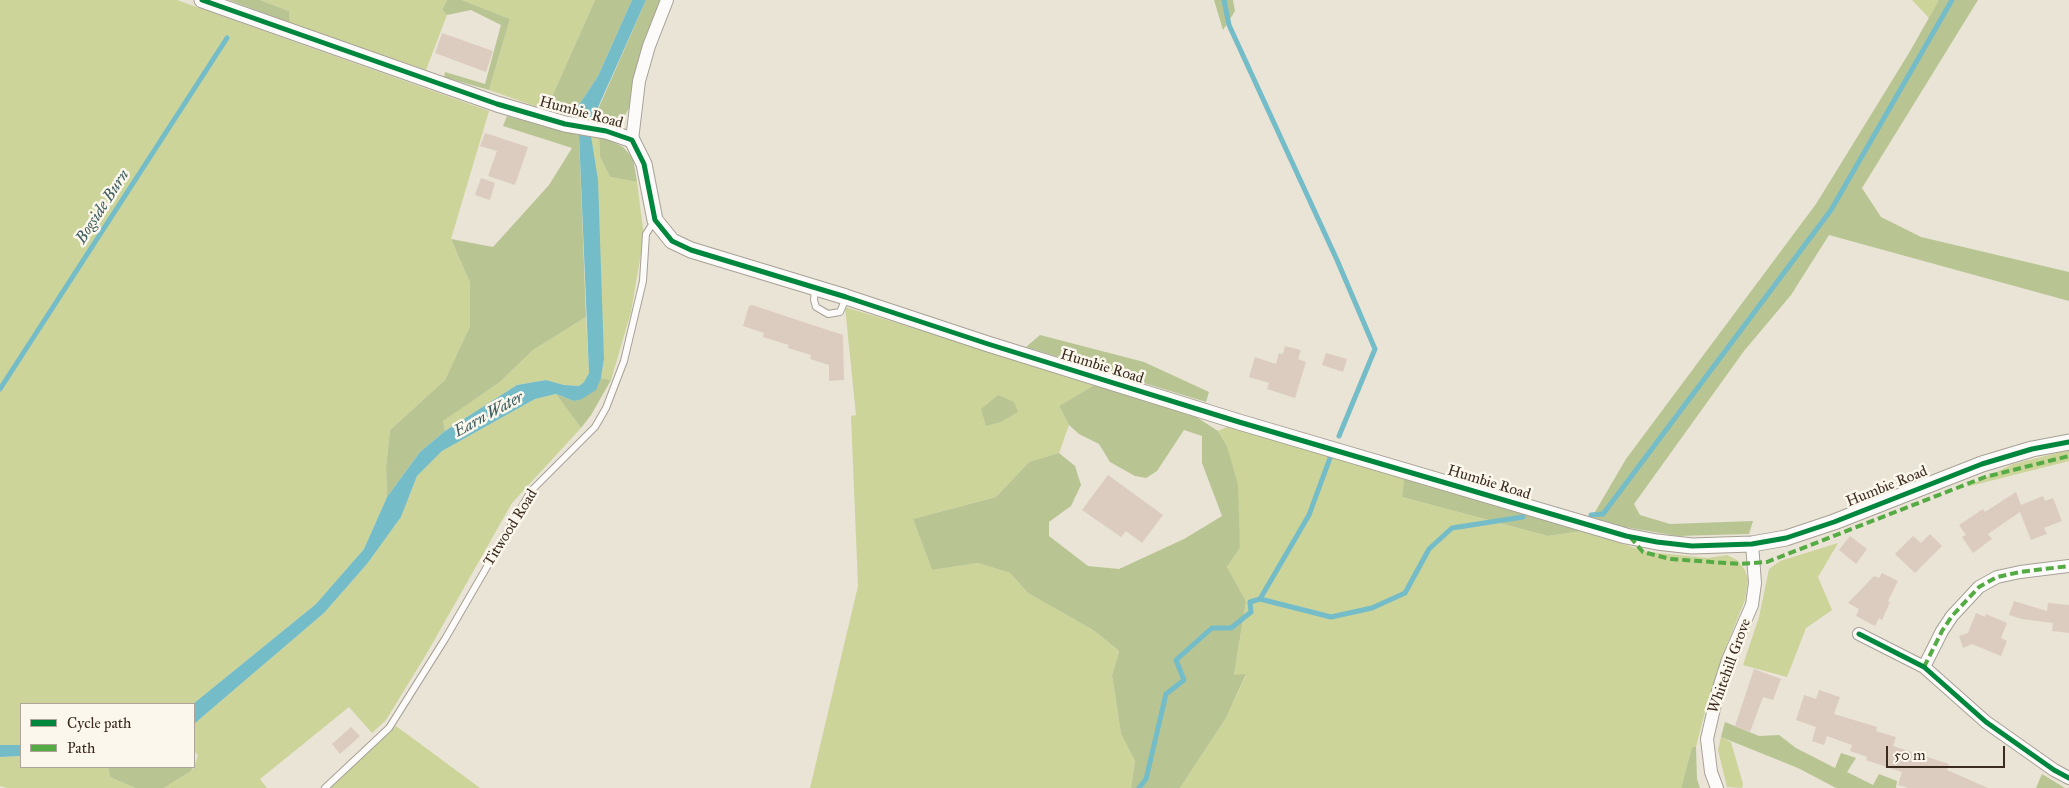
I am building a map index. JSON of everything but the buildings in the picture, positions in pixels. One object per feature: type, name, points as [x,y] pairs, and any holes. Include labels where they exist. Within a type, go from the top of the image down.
[{"type":"street","name":"Humbie Road","points":[[202,0],[497,104],[565,124],[606,131],[632,140],[644,164],[655,220],[672,241],[691,250],[846,297],[988,344],[1203,411],[1598,529],[1657,542],[1692,546],[1752,544],[1786,538],[1834,522],[1968,469],[2032,450],[2069,442]]},
{"type":"street","points":[[632,140],[639,81],[648,46],[667,0]]},
{"type":"street","name":"Whitehill Grove","points":[[1717,788],[1711,772],[1707,739],[1710,718],[1721,683],[1752,605],[1755,583],[1752,544]]},
{"type":"street","points":[[1924,667],[1942,631],[1952,616],[1979,588],[1997,577],[2069,566]]},
{"type":"street","points":[[1859,634],[1924,667],[1986,722],[2054,770],[2069,778]]},
{"type":"lane","name":"Titwood Road","points":[[325,788],[389,728],[440,646],[531,491],[595,427],[606,408],[624,361],[643,281],[646,234],[655,220]]},
{"type":"lane","points":[[815,288],[814,300],[816,307],[828,314],[840,312],[846,297]]},
{"type":"green space","points":[[0,0],[177,0],[489,111],[451,239],[470,283],[470,326],[445,380],[390,430],[386,467],[387,497],[364,549],[316,604],[194,703],[20,703],[20,745],[0,745]]},
{"type":"green space","points":[[229,0],[260,0],[289,11],[290,23]]},
{"type":"green space","points":[[260,0],[447,0],[442,10],[447,15],[426,70],[290,23],[289,11]]},
{"type":"green space","points":[[447,0],[462,0],[510,19],[489,90],[444,77],[445,72],[485,84],[501,25],[471,10],[447,15],[442,10]]},
{"type":"green space","points":[[462,0],[595,0],[546,110],[489,90],[510,19]]},
{"type":"green space","points":[[595,0],[632,0],[598,76],[571,117],[546,110]]},
{"type":"green space","points":[[646,0],[662,0],[637,67],[629,108],[622,121],[614,126],[592,123]]},
{"type":"green space","points":[[1214,0],[1233,0],[1235,11],[1223,30]]},
{"type":"green space","points":[[1912,0],[1939,0],[1929,18]]},
{"type":"green space","points":[[1939,0],[1978,0],[1862,188],[1881,217],[1921,237],[2069,272],[2069,301],[1829,235],[1791,295],[1744,351],[1634,504],[1640,515],[1670,524],[1753,521],[1749,534],[1678,536],[1613,525],[1592,517],[1626,459],[1816,204],[1909,53]]},
{"type":"green space","points":[[507,116],[579,135],[586,317],[533,350],[500,382],[443,421],[445,431],[420,452],[387,497],[386,467],[390,430],[445,380],[470,326],[470,283],[451,239],[493,247],[549,185],[572,148],[503,126]]},
{"type":"green space","points":[[591,136],[599,137],[600,157],[610,177],[637,182],[644,236],[631,312],[611,380],[601,378],[604,359]]},
{"type":"green space","points":[[599,137],[623,147],[633,158],[637,182],[610,177],[600,157]]},
{"type":"green space","points":[[845,307],[1096,384],[1059,406],[1069,425],[1059,453],[1029,462],[996,497],[913,519],[932,570],[978,563],[1010,573],[1028,593],[1093,630],[1118,650],[1112,675],[1121,734],[1135,761],[1131,788],[810,788],[858,586],[851,416],[856,415]]},
{"type":"green space","points":[[586,317],[589,373],[584,382],[579,386],[564,385],[546,380],[517,385],[445,431],[442,421],[500,382],[533,350]]},
{"type":"green space","points":[[1040,335],[1144,362],[1209,392],[1206,402],[1026,347]]},
{"type":"green space","points":[[601,378],[611,380],[591,415],[581,428],[556,394],[574,401],[595,390]]},
{"type":"green space","points":[[1096,384],[1190,413],[1218,431],[1227,446],[1238,485],[1240,548],[1227,567],[1246,601],[1234,675],[1246,674],[1226,718],[1180,788],[1131,788],[1135,761],[1121,734],[1112,675],[1118,650],[1093,630],[1028,593],[1010,573],[978,563],[932,570],[913,519],[996,497],[1029,462],[1059,453],[1075,466],[1081,485],[1071,506],[1049,522],[1049,536],[1088,566],[1119,569],[1184,539],[1222,516],[1202,463],[1202,436],[1184,430],[1157,471],[1146,478],[1135,476],[1110,462],[1099,444],[1079,434],[1069,425],[1059,406]]},
{"type":"green space","points":[[556,394],[581,428],[512,503],[427,653],[386,720],[372,733],[349,707],[260,779],[267,788],[164,788],[195,768],[198,755],[195,752],[195,723],[324,613],[367,564],[401,517],[417,476],[442,451],[535,399]]},
{"type":"green space","points":[[998,395],[1014,402],[1018,412],[1001,422],[986,426],[981,409]]},
{"type":"green space","points":[[1231,425],[1404,478],[1402,497],[1548,536],[1582,531],[1648,552],[1708,558],[1727,555],[1737,560],[1745,570],[1748,580],[1745,600],[1722,657],[1696,747],[1692,747],[1681,788],[1180,788],[1226,718],[1246,675],[1234,675],[1246,601],[1227,567],[1240,548],[1238,520],[1227,446],[1218,431]]},
{"type":"green space","points":[[2069,450],[2069,461],[1966,487],[2013,464]]},
{"type":"green space","points":[[1404,478],[1582,531],[1548,536],[1402,497]]},
{"type":"green space","points":[[1838,543],[1818,577],[1832,610],[1806,628],[1787,677],[1743,665],[1759,617],[1769,569],[1780,561]]},
{"type":"green space","points":[[1725,722],[1759,736],[1779,735],[1796,748],[1835,768],[1841,753],[1856,758],[1847,772],[1873,785],[1879,774],[1897,781],[1896,788],[1836,788],[1798,768],[1721,737]]},
{"type":"green space","points":[[396,726],[480,788],[329,788]]},
{"type":"green space","points":[[1721,737],[1731,742],[1743,784],[1742,788],[1727,787],[1718,750]]},
{"type":"green space","points":[[1692,747],[1696,747],[1697,779],[1700,788],[1681,788]]},
{"type":"green space","points":[[20,756],[20,768],[108,768],[110,777],[135,788],[7,788],[0,786],[0,757]]},
{"type":"green space","points":[[108,768],[192,768],[191,771],[164,788],[135,788],[110,777]]},
{"type":"green space","points":[[2042,774],[2065,788],[2036,788]]},
{"type":"water","points":[[632,0],[646,0],[591,123],[571,117],[598,76]]},
{"type":"water","name":"Earn Water","points":[[579,135],[591,136],[598,180],[604,359],[601,378],[596,390],[582,399],[574,401],[556,394],[535,399],[442,451],[417,476],[401,517],[367,564],[324,613],[195,723],[194,703],[316,604],[364,549],[387,497],[420,452],[445,431],[517,385],[546,380],[564,385],[579,386],[584,382],[589,373]]},
{"type":"water","points":[[0,745],[20,745],[20,756],[0,757]]},
{"type":"waterway","points":[[1224,0],[1229,25],[1337,260],[1375,349],[1339,436]]},
{"type":"waterway","points":[[1591,515],[1603,514],[1831,210],[1952,0]]},
{"type":"waterway","name":"Bogside Burn","points":[[0,389],[227,38]]},
{"type":"waterway","points":[[1260,599],[1309,515],[1330,458]]},
{"type":"waterway","points":[[1139,788],[1146,779],[1166,694],[1184,680],[1176,660],[1212,628],[1231,628],[1251,612],[1250,602],[1260,599],[1331,617],[1372,608],[1405,593],[1429,549],[1452,528],[1523,517]]},
{"type":"marked path","points":[[1630,537],[1643,552],[1670,559],[1740,564],[1767,562],[1985,477],[2069,456]]},
{"type":"marked path","points":[[1924,667],[1942,631],[1952,616],[1979,587],[1997,577],[2069,566]]},
{"type":"cycle path","points":[[202,0],[497,104],[565,124],[606,131],[632,140],[644,164],[655,220],[672,241],[691,250],[846,297],[988,344],[1239,422],[1626,536],[1692,546],[1752,544],[1786,538],[1834,522],[1982,464],[2032,449],[2069,442]]},
{"type":"cycle path","points":[[1859,634],[1924,667],[1986,722],[2054,770],[2069,778]]}]
